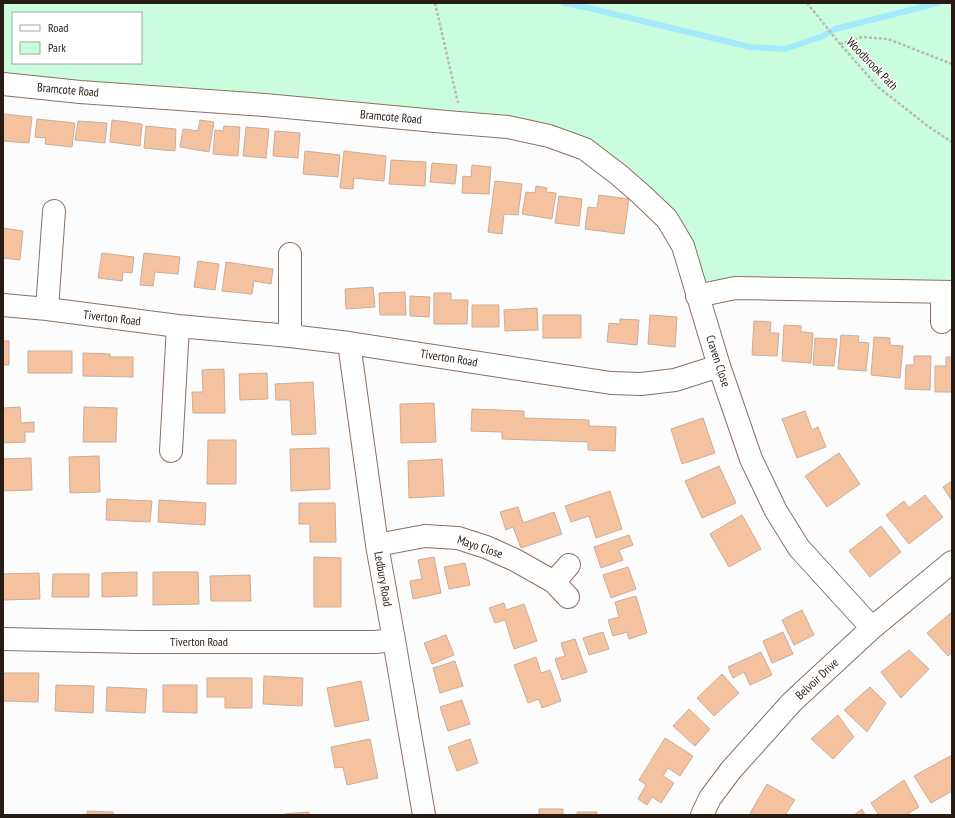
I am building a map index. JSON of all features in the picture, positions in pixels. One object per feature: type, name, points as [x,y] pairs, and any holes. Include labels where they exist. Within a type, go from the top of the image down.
[{"type":"street","name":"Bramcote Road","points":[[3,84],[80,92],[265,105],[508,127],[549,136],[584,149],[614,170],[666,219],[683,246],[697,296]]},
{"type":"street","points":[[47,309],[54,211]]},
{"type":"street","points":[[290,254],[290,336]]},
{"type":"street","points":[[697,296],[735,288],[947,292],[942,322]]},
{"type":"street","name":"Craven Close","points":[[697,296],[751,459],[776,511],[799,548],[872,628]]},
{"type":"street","name":"Tiverton Road","points":[[3,306],[47,309],[178,326],[349,343],[610,383],[641,384],[675,380],[719,366]]},
{"type":"street","points":[[171,451],[178,326]]},
{"type":"street","name":"Ledbury Road","points":[[349,343],[377,545],[424,815]]},
{"type":"street","name":"Mayo Close","points":[[377,545],[425,536],[458,538],[486,547],[515,560],[561,590],[569,565]]},
{"type":"street","name":"Belvoir Drive","points":[[702,815],[710,798],[731,770],[792,702],[872,628],[952,562]]},
{"type":"street","name":"Tiverton Road","points":[[3,639],[138,642],[375,642],[394,640]]},
{"type":"path","points":[[435,3],[462,123]]},
{"type":"path","name":"Woodbrook Path","points":[[807,3],[840,44],[878,87],[928,127],[952,142]]},
{"type":"path","points":[[840,44],[862,37],[888,39],[952,64]]},
{"type":"green space","points":[[3,3],[952,3],[952,293],[697,296],[683,246],[631,185],[556,139],[3,84]]},
{"type":"building","points":[[3,114],[32,117],[29,143],[3,141]]},
{"type":"building","points":[[37,119],[75,123],[72,147],[45,144],[46,138],[35,137]]},
{"type":"building","points":[[112,120],[142,124],[140,146],[110,142]]},
{"type":"building","points":[[200,120],[214,122],[209,152],[180,147],[183,129],[198,131]]},
{"type":"building","points":[[78,121],[107,123],[105,143],[75,140]]},
{"type":"building","points":[[146,126],[176,129],[175,151],[144,148]]},
{"type":"building","points":[[224,126],[240,127],[238,156],[213,154],[215,130],[223,131]]},
{"type":"building","points":[[246,127],[269,129],[266,158],[243,156]]},
{"type":"building","points":[[275,131],[300,133],[298,158],[273,156]]},
{"type":"building","points":[[305,151],[340,155],[338,177],[303,174]]},
{"type":"building","points":[[344,151],[386,156],[384,181],[354,178],[353,189],[340,188]]},
{"type":"building","points":[[391,160],[426,162],[425,186],[389,184]]},
{"type":"building","points":[[432,163],[457,165],[455,184],[430,182]]},
{"type":"building","points":[[472,165],[491,167],[489,194],[462,193],[463,176],[471,177]]},
{"type":"building","points":[[495,181],[522,184],[518,215],[504,214],[502,234],[488,232]]},
{"type":"building","points":[[536,186],[547,188],[546,192],[556,193],[552,219],[522,214],[526,192],[535,193]]},
{"type":"building","points":[[599,195],[629,199],[624,234],[585,229],[588,207],[597,208]]},
{"type":"building","points":[[559,196],[582,199],[579,226],[555,223]]},
{"type":"building","points":[[3,228],[23,231],[20,260],[3,258]]},
{"type":"building","points":[[102,253],[134,257],[132,273],[123,272],[122,281],[98,278]]},
{"type":"building","points":[[144,253],[180,257],[178,274],[155,272],[153,286],[140,285]]},
{"type":"building","points":[[198,261],[219,264],[215,290],[194,287]]},
{"type":"building","points":[[226,262],[273,269],[271,284],[254,281],[252,294],[222,291]]},
{"type":"building","points":[[373,287],[375,307],[346,309],[345,289]]},
{"type":"building","points":[[405,292],[406,315],[380,315],[379,293]]},
{"type":"building","points":[[434,293],[451,293],[451,300],[468,300],[467,324],[434,324]]},
{"type":"building","points":[[410,296],[430,297],[429,317],[410,316]]},
{"type":"building","points":[[472,305],[499,305],[499,327],[472,327]]},
{"type":"building","points":[[537,308],[538,330],[505,331],[504,310]]},
{"type":"building","points":[[543,315],[581,315],[581,338],[543,338]]},
{"type":"building","points":[[650,315],[677,317],[675,347],[648,344]]},
{"type":"building","points":[[620,319],[639,320],[637,345],[607,342],[609,323],[620,324]]},
{"type":"building","points":[[754,321],[771,322],[770,333],[779,333],[777,356],[752,355]]},
{"type":"building","points":[[784,325],[801,326],[801,332],[813,333],[811,363],[782,361]]},
{"type":"building","points":[[841,335],[859,336],[858,342],[869,343],[866,371],[838,369]]},
{"type":"building","points":[[874,337],[890,338],[890,345],[903,346],[900,378],[871,375]]},
{"type":"building","points":[[815,338],[837,339],[834,366],[813,365]]},
{"type":"building","points":[[3,341],[9,341],[9,365],[3,365]]},
{"type":"building","points":[[28,351],[72,351],[72,373],[28,373]]},
{"type":"building","points":[[83,353],[110,354],[110,357],[133,357],[133,377],[83,376]]},
{"type":"building","points":[[914,356],[931,356],[930,390],[905,389],[906,365],[914,365]]},
{"type":"building","points":[[946,357],[952,357],[952,392],[935,392],[935,366],[946,366]]},
{"type":"building","points":[[224,369],[225,413],[193,413],[192,392],[203,392],[202,370]]},
{"type":"building","points":[[267,373],[268,399],[240,400],[239,374]]},
{"type":"building","points":[[313,382],[316,434],[292,435],[290,400],[276,400],[275,384]]},
{"type":"building","points":[[434,403],[436,442],[401,443],[400,404]]},
{"type":"building","points":[[20,407],[21,423],[34,422],[34,432],[25,432],[25,442],[3,443],[3,408]]},
{"type":"building","points":[[84,407],[117,408],[116,442],[83,442]]},
{"type":"building","points":[[472,409],[524,411],[524,418],[589,420],[589,426],[616,427],[615,451],[588,450],[588,442],[502,439],[502,432],[471,431]]},
{"type":"building","points":[[805,411],[812,430],[818,427],[826,447],[797,458],[782,419]]},
{"type":"building","points":[[703,418],[715,453],[682,464],[671,429]]},
{"type":"building","points":[[208,440],[236,440],[236,484],[207,484]]},
{"type":"building","points":[[329,448],[330,489],[291,491],[290,449]]},
{"type":"building","points":[[839,453],[860,484],[827,507],[805,476]]},
{"type":"building","points":[[99,456],[100,492],[70,493],[69,457]]},
{"type":"building","points":[[31,458],[32,490],[3,491],[3,459]]},
{"type":"building","points":[[442,459],[444,496],[409,498],[408,461]]},
{"type":"building","points":[[719,466],[736,503],[702,518],[685,481]]},
{"type":"building","points":[[952,481],[952,501],[943,487]]},
{"type":"building","points":[[610,491],[622,529],[596,538],[589,516],[571,522],[565,506]]},
{"type":"building","points":[[925,495],[943,517],[909,544],[886,515],[904,501],[909,508]]},
{"type":"building","points":[[107,499],[152,501],[150,522],[106,520]]},
{"type":"building","points":[[159,500],[206,503],[205,525],[158,522]]},
{"type":"building","points":[[299,503],[335,503],[336,542],[310,542],[310,524],[299,524]]},
{"type":"building","points":[[518,507],[523,523],[554,512],[562,534],[521,548],[513,527],[506,530],[500,512]]},
{"type":"building","points":[[742,515],[761,549],[729,567],[710,534]]},
{"type":"building","points":[[881,526],[901,552],[870,577],[849,551]]},
{"type":"building","points":[[629,535],[633,545],[619,550],[623,560],[601,568],[594,547]]},
{"type":"building","points":[[314,557],[341,558],[341,607],[314,607]]},
{"type":"building","points":[[434,557],[441,593],[413,599],[410,581],[422,579],[418,560]]},
{"type":"building","points":[[465,563],[470,585],[449,589],[444,567]]},
{"type":"building","points":[[628,567],[636,589],[611,598],[603,575]]},
{"type":"building","points":[[137,572],[137,596],[102,597],[102,573]]},
{"type":"building","points":[[153,572],[198,572],[199,604],[153,605]]},
{"type":"building","points":[[39,573],[40,599],[3,600],[3,574]]},
{"type":"building","points":[[53,574],[89,574],[89,597],[52,597]]},
{"type":"building","points":[[250,575],[251,601],[211,601],[210,576]]},
{"type":"building","points":[[636,596],[647,633],[629,639],[627,632],[613,636],[608,620],[619,617],[615,602]]},
{"type":"building","points":[[504,603],[506,610],[524,604],[537,641],[514,649],[505,620],[495,623],[489,608]]},
{"type":"building","points":[[802,610],[814,635],[794,645],[782,620]]},
{"type":"building","points":[[952,612],[952,652],[948,656],[927,633]]},
{"type":"building","points":[[603,632],[609,649],[589,655],[583,638]]},
{"type":"building","points":[[783,632],[793,654],[772,663],[763,641]]},
{"type":"building","points":[[446,635],[454,655],[432,664],[424,643]]},
{"type":"building","points":[[575,639],[587,672],[562,680],[555,659],[565,656],[561,643]]},
{"type":"building","points":[[909,650],[929,669],[901,698],[881,672]]},
{"type":"building","points":[[761,652],[772,675],[750,685],[744,672],[733,678],[728,667]]},
{"type":"building","points":[[536,657],[541,673],[550,670],[561,701],[542,708],[539,699],[528,703],[514,665]]},
{"type":"building","points":[[455,661],[463,686],[440,693],[433,668]]},
{"type":"building","points":[[3,673],[39,673],[38,702],[3,701]]},
{"type":"building","points":[[722,674],[739,693],[714,716],[697,698]]},
{"type":"building","points":[[264,676],[303,678],[302,706],[263,704]]},
{"type":"building","points":[[207,678],[252,678],[252,708],[225,708],[225,697],[207,697]]},
{"type":"building","points":[[361,681],[369,720],[335,727],[327,688]]},
{"type":"building","points":[[56,685],[94,686],[93,713],[55,711]]},
{"type":"building","points":[[163,685],[197,685],[197,713],[163,712]]},
{"type":"building","points":[[107,687],[147,689],[145,713],[106,711]]},
{"type":"building","points":[[870,687],[886,703],[867,732],[844,710]]},
{"type":"building","points":[[462,700],[470,724],[448,731],[440,707]]},
{"type":"building","points":[[689,709],[710,729],[695,746],[673,726]]},
{"type":"building","points":[[838,715],[854,737],[833,759],[811,739]]},
{"type":"building","points":[[665,738],[693,756],[680,776],[668,768],[663,776],[674,783],[661,803],[652,797],[647,805],[638,799],[646,785],[639,780]]},
{"type":"building","points":[[370,739],[378,778],[347,785],[343,767],[335,768],[331,747]]},
{"type":"building","points":[[470,739],[478,763],[457,771],[448,747]]},
{"type":"building","points":[[952,755],[952,791],[931,803],[914,776]]},
{"type":"building","points":[[904,780],[919,807],[906,815],[879,815],[871,803]]},
{"type":"building","points":[[767,784],[795,800],[785,815],[753,815],[750,813]]},
{"type":"building","points":[[539,809],[563,809],[563,815],[539,815]]},
{"type":"building","points":[[862,809],[865,815],[854,815]]},
{"type":"building","points":[[87,811],[113,812],[113,815],[87,815]]},
{"type":"building","points":[[309,812],[309,815],[284,814]]},
{"type":"building","points":[[577,812],[597,812],[596,815],[577,815]]},
{"type":"waterway","points":[[564,3],[750,47],[785,49],[823,36],[835,29],[938,3]]}]
